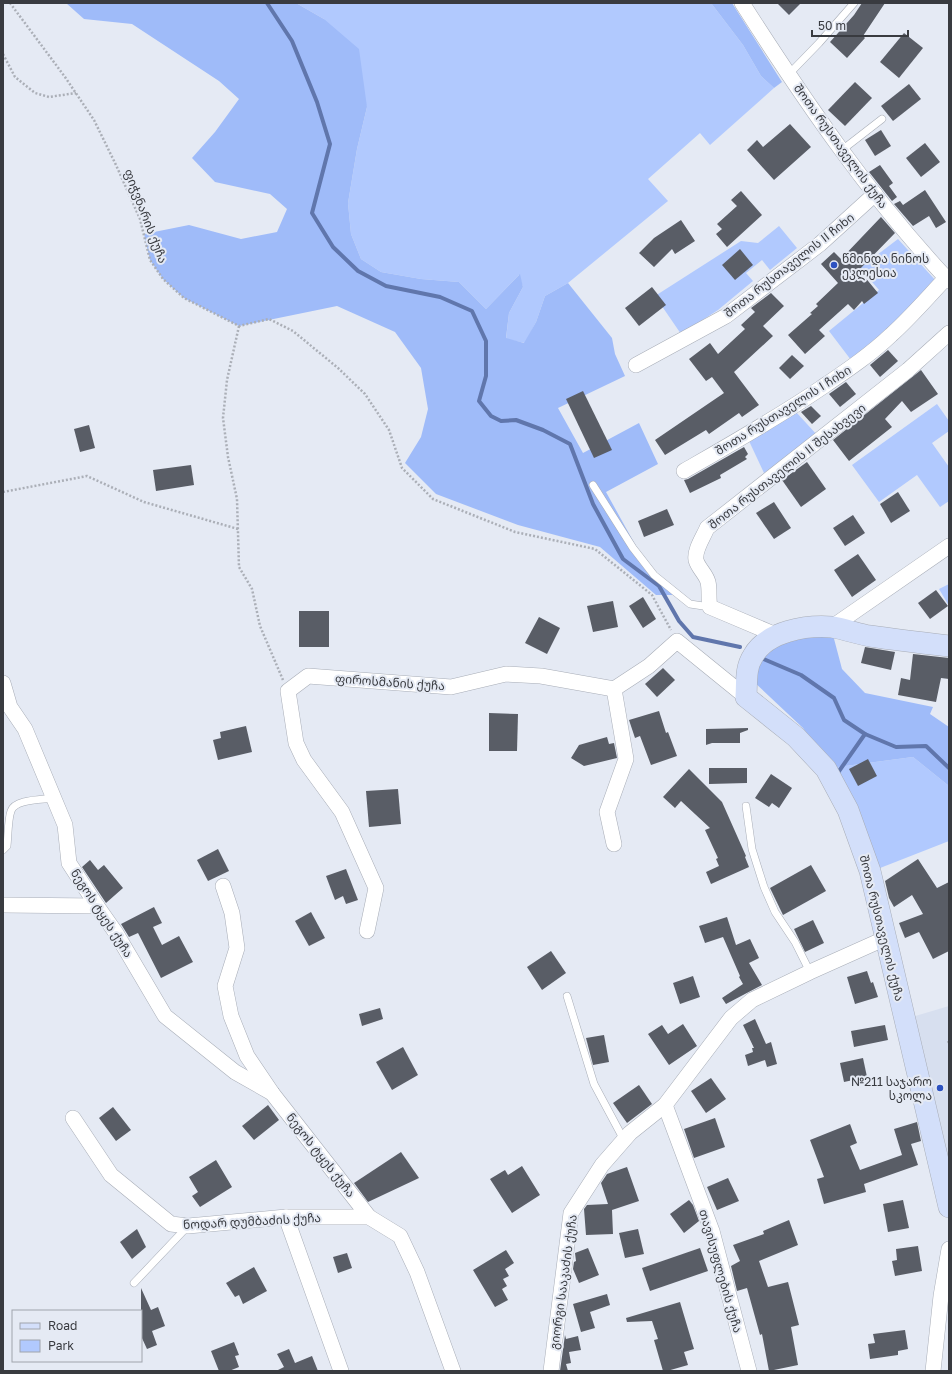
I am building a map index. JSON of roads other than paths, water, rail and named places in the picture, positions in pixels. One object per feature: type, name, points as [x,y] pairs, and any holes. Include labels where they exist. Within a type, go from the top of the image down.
[{"type":"street","name":"შოთა რუსთაველის ქუჩა","points":[[742,3],[842,150],[922,252],[947,279]]},
{"type":"street","name":"შოთა რუსთაველის II ჩიხი","points":[[636,365],[726,316],[820,244],[875,194]]},
{"type":"street","name":"შოთა რუსთაველის I ჩიხი","points":[[684,471],[743,438],[852,367],[916,311],[947,279]]},
{"type":"street","name":"შოთა რუსთაველის II შესახვევი","points":[[710,606],[708,599],[710,588],[708,580],[696,559],[707,528],[908,370],[949,333]]},
{"type":"street","points":[[832,628],[949,546]]},
{"type":"street","points":[[710,606],[776,635]]},
{"type":"street","points":[[746,697],[748,667],[753,655],[763,643],[776,635],[796,629],[832,628],[868,636],[949,646]]},
{"type":"street","points":[[614,844],[607,812],[626,759],[614,689],[649,666],[677,641],[746,697]]},
{"type":"street","name":"ფიროსმანის ქუჩა","points":[[367,931],[376,888],[342,812],[304,760],[296,743],[288,691],[308,676],[451,686],[506,674],[541,676],[614,689]]},
{"type":"street","name":"ნეგოს ტყეს ქუჩა","points":[[3,683],[10,707],[25,729],[65,825],[69,862],[116,933],[165,1016],[235,1072],[272,1093]]},
{"type":"street","name":"შოთა რუსთაველის ქუჩა","points":[[746,697],[796,737],[826,769],[848,810],[870,872],[949,1208]]},
{"type":"street","name":"ნეგოს ტყეს ქუჩა","points":[[222,886],[232,912],[237,948],[225,986],[231,1016],[247,1056],[272,1093],[369,1217]]},
{"type":"street","points":[[3,906],[97,906]]},
{"type":"street","name":"გიორგი სააკაძის ქუჩა","points":[[551,1371],[571,1213],[602,1165],[630,1133],[665,1105],[731,1018],[752,1000],[886,938]]},
{"type":"street","name":"თავისუფლების ქუჩა","points":[[665,1105],[712,1231],[749,1371]]},
{"type":"street","name":"ნოდარ დუმბაძის ქუჩა","points":[[74,1118],[111,1176],[171,1224],[188,1226],[286,1217],[369,1217]]},
{"type":"street","points":[[286,1217],[341,1371]]},
{"type":"street","points":[[369,1217],[400,1236],[417,1272],[453,1371]]},
{"type":"street","points":[[933,1371],[941,1296],[949,1249]]},
{"type":"lane","points":[[789,74],[854,3]]},
{"type":"lane","points":[[842,150],[882,120]]},
{"type":"lane","points":[[593,485],[633,548],[654,575],[690,604],[710,606]]},
{"type":"lane","points":[[3,850],[7,846],[11,811],[16,804],[54,798]]},
{"type":"lane","points":[[746,806],[752,849],[764,887],[775,912],[795,942],[810,972]]},
{"type":"lane","points":[[567,996],[594,1084],[624,1140]]},
{"type":"lane","points":[[134,1283],[188,1226]]},
{"type":"waterway","points":[[267,3],[292,41],[317,102],[330,144],[312,213],[333,247],[358,271],[386,286],[440,297],[472,311],[486,341],[486,376],[479,401],[491,416],[501,421],[516,420],[543,430],[570,444],[593,504],[623,559],[659,586],[679,621],[693,637],[740,647]]},
{"type":"waterway","points":[[761,658],[801,675],[834,698],[844,720],[865,734],[896,747],[926,746],[949,768]]},
{"type":"waterway","points":[[837,774],[865,734]]},
{"type":"place","name":"წმინდა ნინოს ეკლესია","points":[[834,265]]},
{"type":"place","name":"№211 საჯარო სკოლა","points":[[940,1088]]}]
